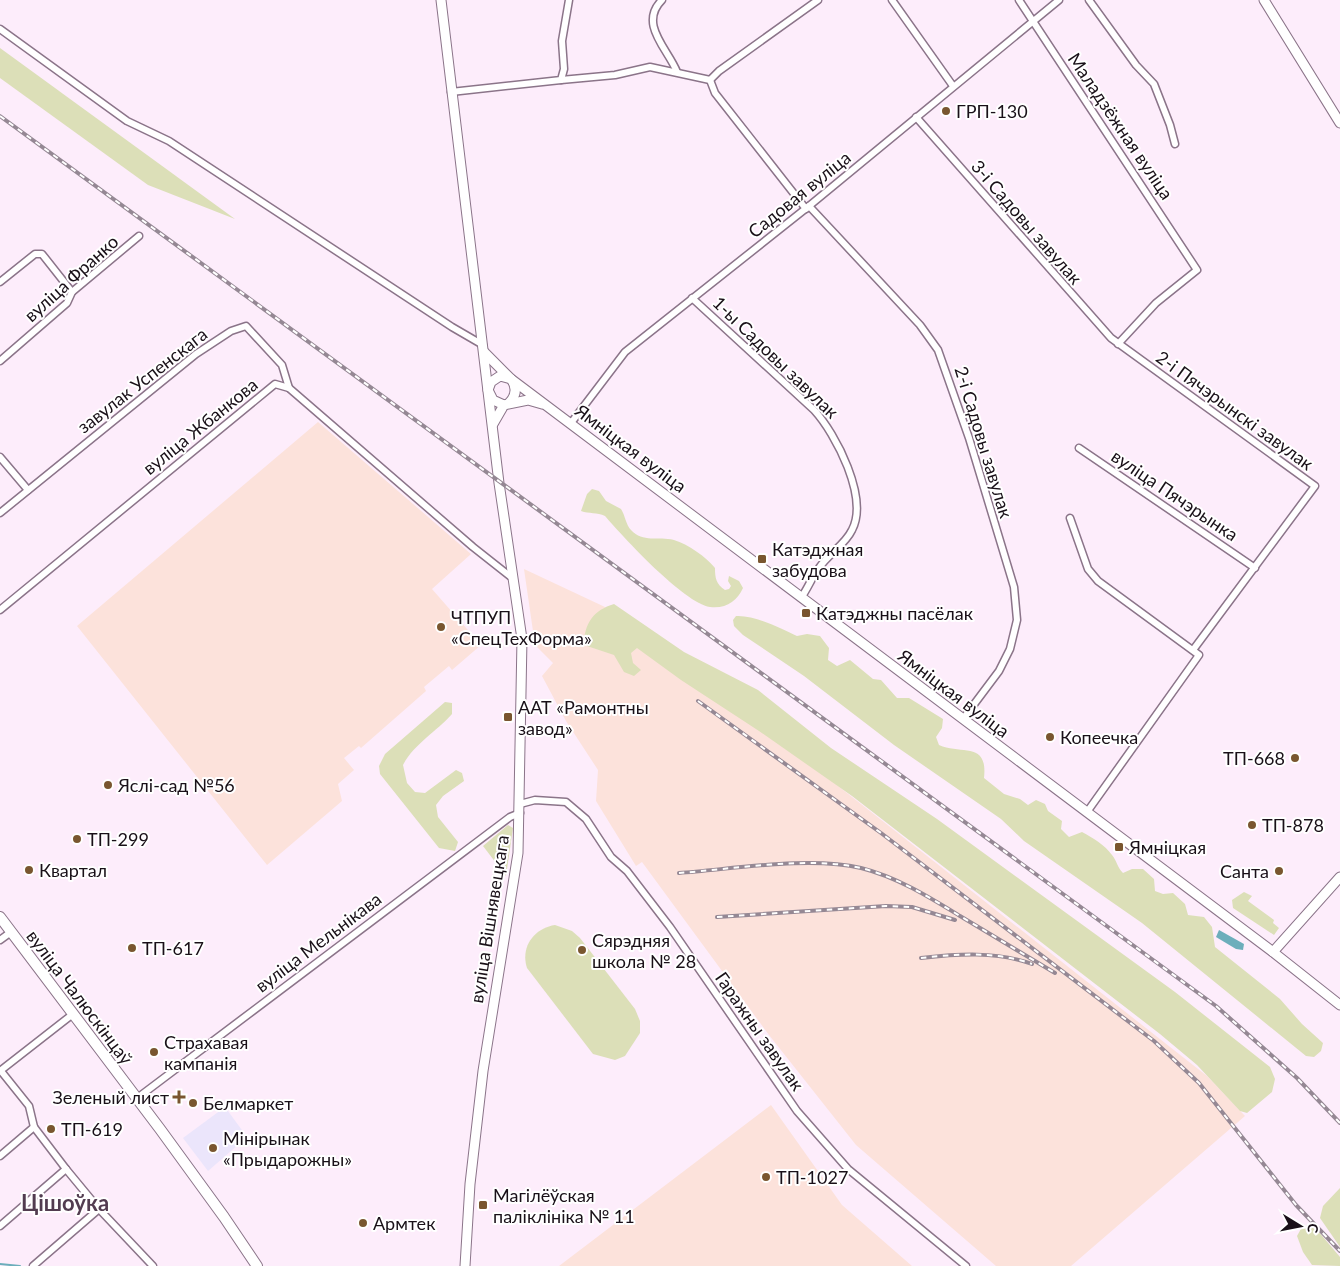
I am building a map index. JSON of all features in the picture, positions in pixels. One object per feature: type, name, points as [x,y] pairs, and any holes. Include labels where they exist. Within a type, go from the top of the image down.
[{"type":"main road","name":"вуліца Вішнявецкага","points":[[441,0],[488,390],[522,640],[518,853],[481,1080],[470,1184],[465,1266]]},
{"type":"main road","points":[[1264,0],[1340,123]]},
{"type":"main road","name":"Ямніцкая вуліца","points":[[483,348],[511,379],[1273,952],[1340,1005]]},
{"type":"main road","points":[[493,424],[506,404],[516,390],[511,379],[506,376],[497,376],[491,382],[488,390],[493,400],[506,404],[528,400],[549,406]]},
{"type":"main road","points":[[1273,952],[1340,878]]},
{"type":"main road","name":"вуліца Чалюскінцаў","points":[[0,917],[224,1217],[257,1266]]},
{"type":"street","points":[[561,80],[564,69],[562,41],[569,0]]},
{"type":"street","points":[[662,0],[654,13],[654,30],[677,72]]},
{"type":"street","points":[[451,92],[615,75],[650,67],[677,72],[684,76],[710,80],[719,71],[818,0]]},
{"type":"street","points":[[892,0],[953,86]]},
{"type":"street","name":"Маладзёжная вуліца","points":[[1019,0],[1197,270],[1156,303],[1118,344]]},
{"type":"street","name":"Садовая вуліца","points":[[571,423],[625,352],[808,207],[1059,0]]},
{"type":"street","points":[[1089,0],[1136,65],[1154,84],[1175,144]]},
{"type":"street","points":[[0,29],[127,121],[169,141],[483,348]]},
{"type":"street","name":"2-і Садовы завулак","points":[[710,80],[715,93],[808,207],[920,325],[938,350],[969,438],[1014,587],[1017,620],[1010,649],[999,671],[963,719]]},
{"type":"street","name":"3-і Садовы завулак","points":[[916,117],[1070,294],[1118,344],[1137,358]]},
{"type":"street","name":"вуліца Франко","points":[[0,361],[67,304],[72,292],[138,236]]},
{"type":"street","points":[[0,282],[35,254],[42,254],[72,292]]},
{"type":"street","name":"1-ы Садовы завулак","points":[[692,298],[814,410],[828,426],[841,448],[856,500],[853,527],[819,567],[801,598]]},
{"type":"street","name":"завулак Успенскага","points":[[0,513],[196,354],[230,331],[246,326],[282,366],[289,388]]},
{"type":"street","name":"2-і Пячэрынскі завулак","points":[[1137,358],[1314,486],[1255,568]]},
{"type":"street","name":"вуліца Жбанкова","points":[[0,610],[275,384],[289,388]]},
{"type":"street","points":[[289,388],[473,547],[512,577]]},
{"type":"street","name":"вуліца Пячэрынка","points":[[1079,448],[1255,568]]},
{"type":"street","points":[[0,457],[28,490]]},
{"type":"street","points":[[1070,518],[1088,570],[1098,581],[1199,655],[1087,812]]},
{"type":"street","points":[[1192,650],[1255,568]]},
{"type":"street","name":"Гаражны завулак","points":[[520,808],[535,800],[566,802],[577,809],[611,857],[627,870],[670,928],[797,1111],[831,1152],[848,1169],[966,1266]]},
{"type":"street","name":"вуліца Мельнікава","points":[[136,1099],[520,808]]},
{"type":"street","points":[[0,940],[10,932]]},
{"type":"street","points":[[74,1014],[0,1071],[28,1106],[34,1127],[66,1169],[99,1209],[153,1266]]},
{"type":"street","points":[[0,1156],[34,1127]]},
{"type":"street","points":[[0,1226],[66,1169]]},
{"type":"street","points":[[33,1266],[99,1209]]},
{"type":"shaded area","points":[[318,422],[471,554],[432,589],[481,645],[452,670],[449,666],[424,687],[426,691],[361,748],[359,746],[344,758],[354,770],[338,784],[342,801],[267,865],[77,626]]},
{"type":"shaded area","points":[[524,569],[605,607],[730,701],[1207,1076],[1245,1116],[1071,1266],[996,1266],[856,1145],[769,1035],[642,862],[636,866],[596,801],[598,770],[566,721],[542,676],[553,663],[535,645]]},
{"type":"shaded area","points":[[771,1105],[842,1205],[912,1266],[559,1266]]},
{"type":"shaded area","name":"Мінірынак «Прыдарожны»","points":[[225,1107],[247,1137],[208,1171],[183,1138]]},
{"type":"green space","points":[[0,48],[235,219],[148,185],[0,78]]},
{"type":"green space","points":[[592,489],[599,491],[606,501],[621,509],[629,528],[636,534],[646,538],[674,540],[691,548],[702,555],[715,568],[715,575],[722,588],[725,590],[731,586],[728,581],[729,576],[739,581],[743,588],[741,593],[730,603],[721,607],[710,607],[699,603],[685,594],[654,568],[605,516],[581,511],[587,494]]},
{"type":"green space","points":[[614,604],[684,652],[758,690],[831,748],[937,819],[1175,992],[1270,1067],[1275,1079],[1272,1092],[1247,1113],[1240,1111],[1197,1065],[1160,1034],[852,796],[637,648],[631,653],[633,663],[641,670],[634,676],[624,672],[614,655],[584,645],[584,637],[591,618],[601,610]]},
{"type":"green space","points":[[736,616],[759,620],[797,636],[807,634],[820,636],[829,648],[828,660],[837,666],[850,660],[873,679],[881,680],[897,698],[909,698],[943,719],[942,728],[936,737],[939,745],[972,751],[978,754],[984,766],[984,778],[1004,794],[1020,799],[1028,805],[1036,800],[1045,804],[1048,811],[1062,821],[1061,829],[1069,837],[1082,832],[1109,851],[1123,873],[1132,869],[1143,869],[1154,879],[1155,891],[1163,894],[1173,893],[1185,904],[1188,915],[1204,917],[1212,927],[1215,947],[1280,999],[1302,1024],[1323,1043],[1321,1051],[1314,1057],[1306,1056],[1142,923],[1024,841],[1001,819],[894,745],[804,676],[743,635],[734,626],[733,620]]},
{"type":"green space","points":[[445,702],[452,703],[452,714],[419,744],[403,765],[407,783],[415,792],[425,793],[456,770],[462,773],[464,781],[443,796],[436,805],[438,817],[458,842],[455,851],[439,848],[380,774],[379,766],[385,754]]},
{"type":"green space","points":[[508,825],[513,828],[506,876],[483,846]]},
{"type":"green space","points":[[1244,892],[1252,896],[1248,901],[1274,920],[1273,923],[1279,928],[1274,935],[1233,908],[1232,900]]},
{"type":"green space","points":[[555,925],[572,931],[580,938],[635,1009],[640,1021],[640,1033],[625,1056],[615,1060],[593,1054],[527,968],[526,952],[531,939],[541,930]]},
{"type":"green space","points":[[1340,1188],[1340,1247],[1320,1218],[1323,1206]]},
{"type":"green space","points":[[1309,1225],[1318,1231],[1340,1257],[1340,1266],[1312,1265],[1303,1252],[1297,1236],[1302,1227]]},
{"type":"water","points":[[1219,930],[1244,944],[1243,950],[1236,949],[1216,937]]},
{"type":"waterway","points":[[0,1264],[20,1266]]},
{"type":"railway","points":[[0,116],[1216,1006],[1297,1078],[1340,1123]]},
{"type":"railway","points":[[698,701],[881,833],[1154,1041],[1199,1083],[1296,1205],[1340,1251]]},
{"type":"railway","points":[[679,873],[795,863],[818,863],[861,868],[900,882],[925,895],[1055,973]]},
{"type":"railway","points":[[717,917],[886,906],[912,907],[955,920]]},
{"type":"railway","points":[[921,958],[949,955],[991,955],[1032,964]]},
{"type":"place","name":"ГРП-130","points":[[946,111]]},
{"type":"place","name":"Катэджная забудова","points":[[762,559]]},
{"type":"place","name":"Катэджны пасёлак","points":[[806,613]]},
{"type":"place","name":"ЧТПУП «СпецТехФорма»","points":[[441,627]]},
{"type":"place","name":"ААТ «Рамонтны завод»","points":[[508,717]]},
{"type":"place","name":"Копеечка","points":[[1050,737]]},
{"type":"place","name":"ТП-668","points":[[1295,758]]},
{"type":"place","name":"Яслі-сад №56","points":[[108,785]]},
{"type":"place","name":"ТП-878","points":[[1252,825]]},
{"type":"place","name":"ТП-299","points":[[77,839]]},
{"type":"place","name":"Ямніцкая","points":[[1119,847]]},
{"type":"place","name":"Квартал","points":[[29,870]]},
{"type":"place","name":"Санта","points":[[1279,871]]},
{"type":"place","name":"ТП-617","points":[[132,948]]},
{"type":"place","name":"Сярэдняя школа № 28","points":[[582,950]]},
{"type":"place","name":"Страхавая кампанія","points":[[154,1052]]},
{"type":"place","name":"Зеленый лист","points":[[179,1097]]},
{"type":"place","name":"Белмаркет","points":[[193,1103]]},
{"type":"place","name":"ТП-619","points":[[51,1129]]},
{"type":"place","name":"Мінірынак «Прыдарожны»","points":[[213,1148]]},
{"type":"place","name":"ТП-1027","points":[[766,1177]]},
{"type":"place","name":"Магілёўская паліклініка № 11","points":[[483,1205]]},
{"type":"place","name":"Армтек","points":[[363,1223]]},
{"type":"district","name":"Цішоўка","points":[[65,1202]]}]
